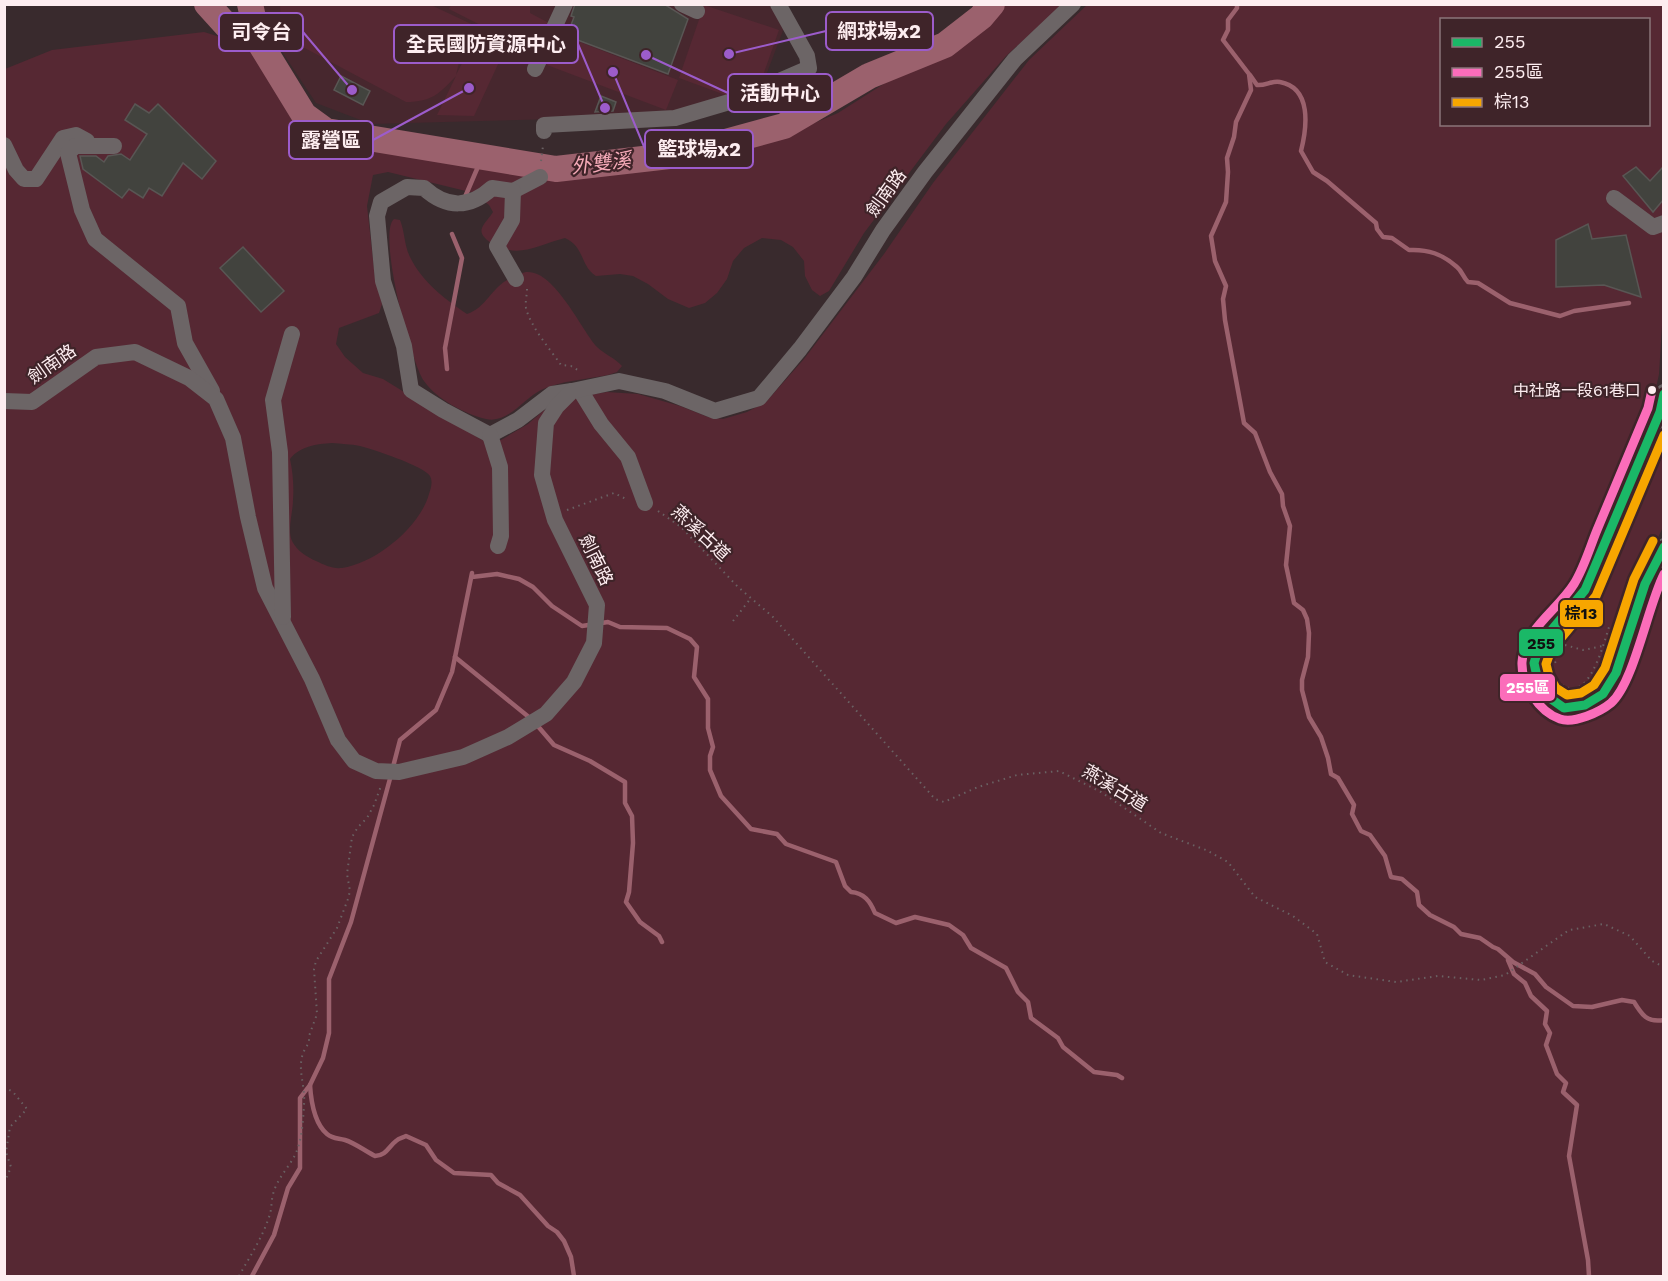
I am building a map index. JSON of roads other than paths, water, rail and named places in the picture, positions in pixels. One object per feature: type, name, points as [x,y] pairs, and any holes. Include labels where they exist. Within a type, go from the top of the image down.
[{"type":"street","points":[[535,69],[565,4]]},
{"type":"street","points":[[544,131],[544,125],[675,118],[736,99],[809,68],[807,56],[778,4]]},
{"type":"street","name":"劍南路","points":[[4,401],[32,402],[96,357],[135,352],[189,378],[216,399],[232,438],[265,588],[312,679],[338,740],[354,761],[376,771],[391,771],[463,757],[508,737],[546,714],[574,682],[594,644],[597,605],[555,520],[542,476],[546,423],[557,406],[576,391],[619,381],[665,391],[716,411],[759,398],[854,278],[883,230],[925,172],[1015,58],[1073,4]]},
{"type":"street","points":[[4,145],[16,170],[24,179],[36,178],[63,138],[76,135],[96,146]]},
{"type":"street","points":[[114,146],[75,146],[69,153],[82,210],[95,239],[178,306],[185,343],[216,399]]},
{"type":"street","points":[[498,546],[501,536],[500,467],[490,435],[442,410],[411,390],[404,346],[383,281],[377,216],[381,202],[407,187],[424,188],[432,195],[459,205],[480,199],[492,188],[513,191],[540,177]]},
{"type":"street","points":[[513,191],[512,220],[497,246],[516,279]]},
{"type":"street","points":[[1614,198],[1653,227],[1664,223]]},
{"type":"street","points":[[283,621],[280,452],[273,400],[292,334]]},
{"type":"street","points":[[490,435],[518,420],[552,394],[576,391],[628,457],[645,502]]},
{"type":"street","points":[[1664,392],[1656,423],[1585,590],[1540,644],[1534,663],[1538,681],[1547,696],[1564,708],[1585,705],[1603,694],[1616,673],[1645,584],[1664,546]]},
{"type":"waterway","name":"外雙溪","points":[[207,4],[236,36],[258,40]]},
{"type":"waterway","name":"外雙溪","points":[[250,4],[258,40],[304,115],[326,131],[556,169],[678,155],[784,126],[869,76],[945,45],[981,17],[992,4]]},
{"type":"waterway","points":[[1237,4],[1237,8],[1228,20],[1228,30],[1223,40],[1249,74],[1251,90],[1236,122],[1227,158],[1226,202],[1211,236],[1215,261],[1226,286],[1223,299],[1225,320],[1244,423],[1255,433],[1270,472],[1282,494],[1283,506],[1290,526],[1286,565],[1294,603],[1303,610],[1309,633],[1308,657],[1302,690],[1309,717],[1321,737],[1331,774],[1338,778],[1354,805],[1352,814],[1361,831],[1370,835],[1385,856],[1391,877],[1402,879],[1417,892],[1419,905],[1430,915],[1454,927],[1461,934],[1480,938],[1498,949],[1513,962],[1535,974],[1546,987],[1573,1006],[1592,1007],[1622,1000],[1634,1002],[1649,1019],[1664,1020]]},
{"type":"waterway","points":[[1250,75],[1257,85],[1280,82],[1298,92],[1305,110],[1305,131],[1301,151],[1313,172],[1327,181],[1376,223],[1383,237],[1392,238],[1409,250],[1422,250],[1440,256],[1459,269],[1468,282],[1478,283],[1510,303],[1560,316],[1574,311],[1629,303]]},
{"type":"waterway","points":[[465,197],[483,155]]},
{"type":"waterway","points":[[447,369],[445,348],[462,258],[452,234]]},
{"type":"waterway","points":[[393,767],[400,740],[436,710],[452,672],[472,573]]},
{"type":"waterway","points":[[472,577],[497,574],[519,579],[533,587],[552,606],[582,626],[608,622],[620,627],[667,628],[690,639],[697,647],[694,677],[708,699],[708,728],[713,747],[710,756],[710,770],[721,796],[751,829],[777,834],[786,844],[836,862],[845,886],[851,892],[866,898],[875,913],[896,923],[915,917],[949,925],[963,935],[971,948],[1006,968],[1018,992],[1028,1002],[1031,1018],[1058,1038],[1063,1047],[1094,1072],[1117,1075],[1122,1078]]},
{"type":"waterway","points":[[455,657],[530,718]]},
{"type":"waterway","points":[[536,724],[554,745],[590,761],[625,782],[625,803],[632,816],[633,843],[629,892],[626,902],[640,922],[659,936],[662,942]]},
{"type":"waterway","points":[[252,1276],[274,1235],[288,1188],[300,1168],[300,1098],[310,1085],[323,1058],[329,1033],[329,979],[351,922],[391,775]]},
{"type":"waterway","points":[[1508,960],[1514,974],[1525,983],[1531,996],[1547,1011],[1545,1024],[1550,1033],[1546,1045],[1557,1074],[1566,1083],[1563,1092],[1577,1105],[1569,1156],[1589,1276]]},
{"type":"waterway","points":[[310,1085],[316,1118],[331,1137],[349,1141],[375,1156],[382,1154],[397,1140],[406,1136],[426,1145],[436,1160],[454,1173],[491,1175],[498,1183],[520,1195],[564,1241],[571,1257],[574,1276]]},
{"type":"place","name":"網球場x2","points":[[729,54]]},
{"type":"place","name":"活動中心","points":[[646,55]]},
{"type":"place","name":"籃球場x2","points":[[613,72]]},
{"type":"place","name":"露營區","points":[[469,88]]},
{"type":"place","name":"司令台","points":[[352,90]]},
{"type":"place","name":"全民國防資源中心","points":[[605,108]]},
{"type":"place","name":"中社路一段61巷口","points":[[1652,390]]}]
